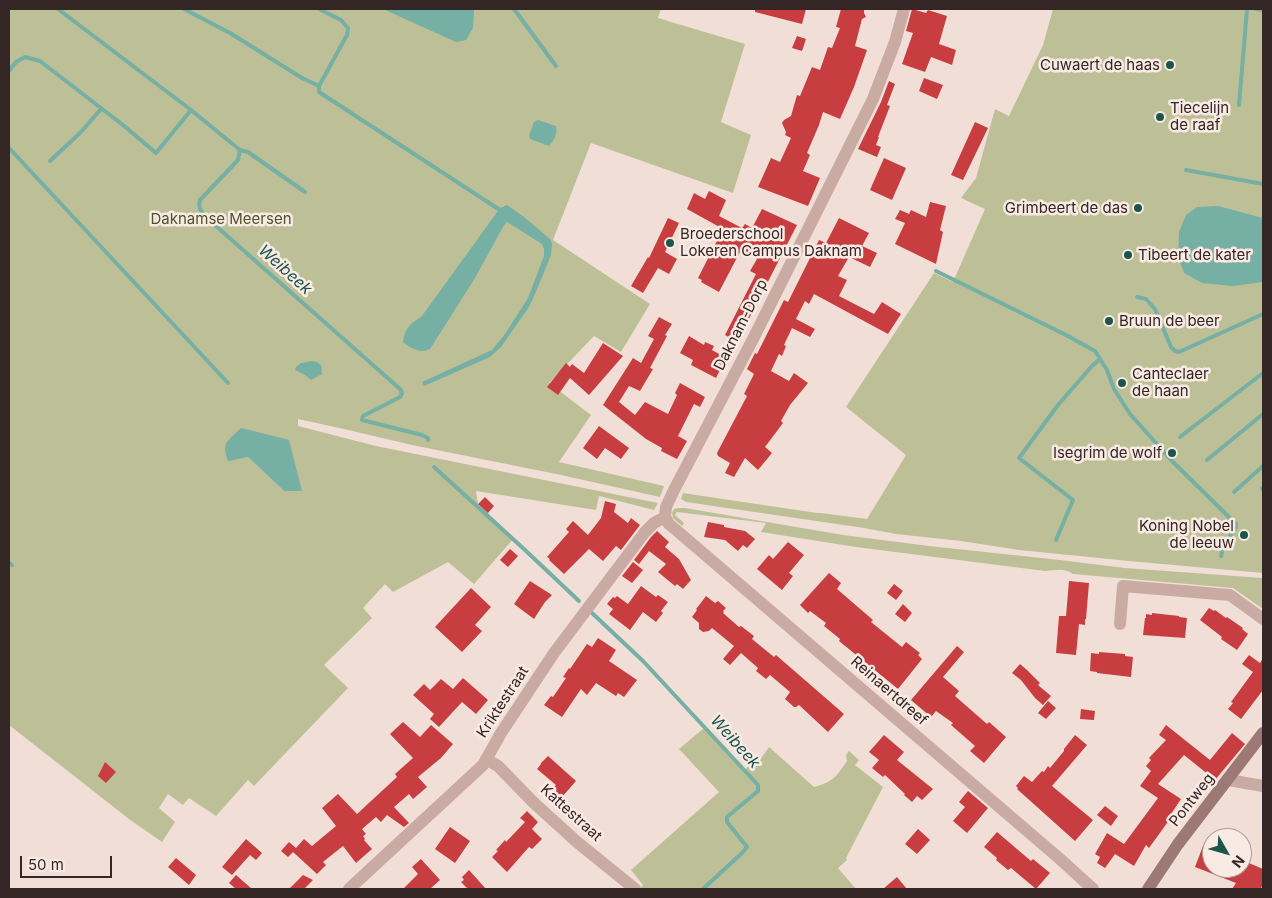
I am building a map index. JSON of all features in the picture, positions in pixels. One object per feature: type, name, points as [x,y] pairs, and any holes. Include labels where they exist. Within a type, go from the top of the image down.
[{"type":"street","name":"Daknam-Dorp","points":[[665,517],[666,507],[674,490],[873,99],[895,42],[904,9]]},
{"type":"street","name":"Kriktestraat","points":[[349,889],[483,765],[501,733],[554,653],[645,532],[654,523],[665,517]]},
{"type":"street","name":"Reinaertdreef","points":[[665,517],[669,524],[1093,889]]},
{"type":"street","points":[[1120,624],[1123,586],[1230,595],[1263,619]]},
{"type":"street","name":"Pontweg","points":[[1148,889],[1178,844],[1263,733]]},
{"type":"street","name":"Kattestraat","points":[[486,759],[498,766],[534,803],[577,842],[635,889]]},
{"type":"street","points":[[1228,780],[1263,786]]},
{"type":"green space","name":"Daknamse Meersen","points":[[9,9],[661,9],[658,18],[745,44],[721,122],[751,135],[733,193],[591,143],[553,240],[650,304],[621,352],[594,336],[549,383],[591,415],[559,462],[664,486],[660,497],[298,419],[298,426],[376,446],[658,503],[654,510],[599,496],[596,510],[476,491],[478,504],[514,538],[474,584],[448,562],[393,592],[385,584],[363,608],[372,618],[324,665],[348,688],[254,786],[248,780],[216,816],[189,798],[183,805],[168,794],[159,808],[175,822],[162,842],[129,819],[9,725]],"holes":[[[248,457],[302,491],[284,491]]]},
{"type":"green space","points":[[1053,9],[1263,9],[1263,573],[1019,550],[896,534],[686,502],[681,499],[683,493],[867,519],[906,455],[846,407],[934,273],[953,282],[985,209],[961,198],[976,178],[995,109],[1009,116],[1043,45]]},
{"type":"green space","points":[[678,508],[843,535],[929,546],[1125,568],[1263,578],[1263,609],[1233,588],[1073,574],[1062,570],[1045,571],[856,547],[761,532],[766,523],[677,512],[675,515],[684,523],[682,526],[673,518],[672,513],[674,509]]},
{"type":"green space","points":[[704,728],[744,771],[749,765],[757,764],[769,747],[814,787],[830,781],[837,775],[847,761],[846,755],[849,751],[859,760],[855,765],[883,787],[846,858],[847,860],[838,868],[856,889],[639,889],[643,885],[631,870],[719,792],[679,749]]},
{"type":"water","points":[[383,9],[473,9],[473,28],[466,40],[456,42]]},
{"type":"water","points":[[538,120],[556,126],[555,137],[549,146],[530,139],[529,136],[534,122]]},
{"type":"water","points":[[507,205],[551,240],[551,255],[535,294],[529,307],[501,347],[490,357],[424,386],[422,382],[492,350],[505,334],[528,298],[544,256],[544,249],[542,244],[507,222],[475,278],[430,349],[419,351],[403,342],[409,326],[422,316],[500,208]]},
{"type":"water","points":[[1218,206],[1263,218],[1263,282],[1233,286],[1202,283],[1184,273],[1178,256],[1179,232],[1186,215],[1197,207]]},
{"type":"water","points":[[312,361],[321,365],[322,374],[311,380],[295,370],[301,363]]},
{"type":"water","points":[[241,428],[289,440],[302,491],[284,491],[248,457],[228,461],[225,450],[227,442]]},
{"type":"building","points":[[755,9],[806,9],[802,24],[755,12]]},
{"type":"building","points":[[841,9],[864,9],[866,17],[862,19],[855,46],[867,50],[840,119],[823,112],[807,153],[810,155],[803,171],[820,178],[808,206],[758,187],[771,158],[780,162],[791,138],[785,135],[786,132],[782,123],[791,116],[797,95],[800,96],[812,67],[820,70],[828,47],[832,48],[840,28],[836,27]]},
{"type":"building","points":[[912,9],[926,13],[928,10],[947,16],[939,44],[956,50],[952,65],[931,57],[925,72],[902,64],[913,33],[906,31]]},
{"type":"building","points":[[797,36],[806,39],[802,51],[792,48]]},
{"type":"building","points":[[924,78],[943,85],[937,99],[919,91]]},
{"type":"building","points":[[889,81],[895,84],[887,105],[890,106],[876,145],[881,147],[877,157],[858,149]]},
{"type":"building","points":[[975,122],[988,128],[963,180],[951,175]]},
{"type":"building","points":[[884,158],[906,168],[892,200],[870,190]]},
{"type":"building","points":[[709,191],[726,200],[719,216],[742,228],[745,224],[752,228],[762,209],[797,225],[737,342],[725,335],[756,274],[750,271],[757,259],[741,250],[719,292],[701,282],[702,280],[698,278],[723,229],[687,209],[694,193],[705,199]]},
{"type":"building","points":[[930,202],[946,206],[940,230],[943,232],[936,264],[895,244],[905,223],[895,219],[900,210],[909,214],[911,210],[926,217]]},
{"type":"building","points":[[668,218],[679,223],[665,252],[677,259],[669,274],[658,268],[643,293],[631,286],[649,258]]},
{"type":"building","points":[[839,218],[869,233],[862,246],[877,253],[870,267],[849,257],[838,276],[847,280],[839,296],[874,314],[882,302],[901,314],[888,334],[814,294],[809,304],[805,301],[796,319],[815,329],[810,337],[792,328],[784,345],[786,346],[782,356],[779,354],[771,371],[789,381],[794,373],[808,383],[790,405],[781,421],[783,423],[765,447],[772,453],[758,470],[745,458],[734,477],[725,473],[730,463],[718,456],[717,453],[747,396],[744,394],[754,374],[747,369],[755,353],[757,354],[784,300],[788,302],[819,240],[826,243]]},
{"type":"building","points":[[659,317],[672,324],[650,368],[653,369],[640,391],[629,386],[619,402],[635,415],[645,402],[668,414],[677,395],[675,393],[680,383],[705,397],[700,407],[694,404],[678,436],[687,441],[677,459],[661,451],[662,448],[646,439],[603,405],[633,358],[641,363],[654,339],[648,336]]},
{"type":"building","points":[[689,336],[704,345],[705,342],[714,346],[712,350],[726,358],[716,378],[691,365],[693,360],[680,353]]},
{"type":"building","points":[[603,343],[623,356],[589,395],[570,378],[558,395],[547,387],[566,363],[570,367],[572,364],[584,373]]},
{"type":"building","points":[[599,426],[629,448],[621,459],[605,448],[597,459],[583,448]]},
{"type":"building","points":[[485,497],[494,506],[488,513],[478,504]]},
{"type":"building","points":[[605,501],[616,504],[614,512],[628,523],[631,518],[640,525],[621,550],[616,546],[603,561],[589,549],[564,574],[547,557],[569,532],[566,529],[573,521],[588,535],[601,518]]},
{"type":"building","points":[[708,522],[745,531],[755,539],[747,548],[743,545],[738,551],[725,540],[704,537]]},
{"type":"building","points":[[657,531],[669,542],[665,547],[679,559],[691,580],[683,589],[677,584],[675,586],[658,572],[666,564],[649,551],[639,564],[634,560]]},
{"type":"building","points":[[788,542],[804,555],[789,573],[793,576],[782,590],[757,569],[769,555],[773,559]]},
{"type":"building","points":[[510,549],[518,556],[508,567],[500,560]]},
{"type":"building","points":[[633,562],[643,570],[632,583],[622,576]]},
{"type":"building","points":[[829,573],[841,583],[837,589],[873,620],[871,622],[902,647],[906,642],[920,653],[918,655],[922,659],[898,689],[839,641],[840,639],[824,626],[826,623],[810,611],[808,613],[800,605]]},
{"type":"building","points":[[530,581],[552,595],[534,619],[514,604]]},
{"type":"building","points":[[1069,581],[1089,583],[1085,625],[1079,624],[1076,655],[1056,653],[1059,616],[1066,616]]},
{"type":"building","points":[[894,584],[903,591],[896,600],[887,593]]},
{"type":"building","points":[[641,586],[656,597],[658,595],[668,602],[656,622],[643,612],[630,630],[609,614],[613,609],[607,604],[613,597],[617,596],[628,604]]},
{"type":"building","points":[[471,588],[491,607],[475,625],[482,631],[462,652],[435,627]]},
{"type":"building","points":[[706,596],[715,603],[718,601],[726,608],[723,613],[739,627],[741,626],[754,636],[752,639],[774,657],[776,655],[844,714],[828,732],[799,705],[794,707],[785,699],[790,692],[770,675],[766,679],[756,671],[758,668],[741,653],[730,665],[723,659],[734,646],[712,628],[709,631],[703,632],[699,629],[699,623],[692,617]]},
{"type":"building","points":[[903,604],[912,613],[905,622],[895,614]]},
{"type":"building","points":[[1209,608],[1227,617],[1243,628],[1248,634],[1237,650],[1221,639],[1222,637],[1200,620]]},
{"type":"building","points":[[1152,613],[1187,618],[1185,638],[1143,635],[1146,614],[1152,615]]},
{"type":"building","points":[[598,638],[616,650],[609,661],[637,680],[624,697],[618,693],[616,696],[596,683],[587,695],[581,689],[562,717],[544,705],[551,696],[553,697],[566,678],[563,677],[587,644],[592,647]]},
{"type":"building","points":[[957,646],[964,652],[943,677],[959,691],[955,696],[987,724],[989,722],[1006,737],[984,763],[970,751],[975,746],[951,725],[953,723],[936,711],[931,717],[911,700]]},
{"type":"building","points":[[1099,652],[1125,654],[1125,656],[1133,657],[1131,677],[1090,671],[1091,653],[1099,654]]},
{"type":"building","points":[[1249,655],[1260,663],[1263,658],[1263,690],[1241,719],[1228,709],[1253,672],[1242,664]]},
{"type":"building","points":[[1020,664],[1040,683],[1038,685],[1051,696],[1043,705],[1021,680],[1012,673]]},
{"type":"building","points":[[463,678],[488,700],[476,714],[462,702],[439,727],[430,719],[434,714],[413,695],[424,684],[430,690],[441,679],[453,689]]},
{"type":"building","points":[[1048,701],[1056,708],[1046,719],[1038,713]]},
{"type":"building","points":[[1081,709],[1095,711],[1094,720],[1080,719]]},
{"type":"building","points":[[403,722],[420,737],[431,725],[453,744],[441,758],[418,777],[427,787],[413,799],[409,794],[394,807],[409,823],[404,827],[387,815],[381,822],[376,817],[362,829],[366,834],[363,836],[364,840],[372,849],[356,863],[343,846],[323,862],[326,865],[317,874],[293,852],[288,857],[281,851],[289,842],[296,848],[304,839],[312,846],[336,826],[322,808],[338,794],[357,814],[397,777],[395,774],[413,758],[390,734]]},
{"type":"building","points":[[1166,725],[1210,760],[1232,733],[1245,744],[1215,780],[1184,755],[1158,784],[1181,799],[1169,817],[1170,819],[1149,848],[1146,845],[1134,866],[1115,854],[1105,868],[1097,863],[1100,857],[1095,854],[1107,833],[1124,844],[1158,798],[1140,786],[1151,771],[1146,766],[1151,760],[1149,758],[1166,740],[1159,735]]},
{"type":"building","points":[[884,735],[904,752],[897,760],[933,789],[922,800],[917,796],[912,802],[885,775],[883,777],[872,768],[879,760],[869,752]]},
{"type":"building","points":[[1075,735],[1087,745],[1052,786],[1093,820],[1075,841],[1017,789],[1016,786],[1024,776],[1032,782],[1048,766],[1050,768]]},
{"type":"building","points":[[548,756],[576,781],[562,797],[552,789],[556,785],[537,769]]},
{"type":"building","points":[[105,762],[116,772],[106,783],[98,776]]},
{"type":"building","points":[[968,791],[988,808],[967,833],[953,821],[965,807],[959,802]]},
{"type":"building","points":[[1105,806],[1118,816],[1111,826],[1097,815]]},
{"type":"building","points":[[527,811],[538,822],[532,829],[542,839],[532,849],[529,847],[507,872],[492,857],[505,840],[506,842],[525,822],[520,818]]},
{"type":"building","points":[[450,827],[470,841],[455,863],[435,849]]},
{"type":"building","points":[[918,829],[930,840],[917,854],[905,844]]},
{"type":"building","points":[[997,832],[1031,861],[1033,859],[1050,873],[1036,889],[1011,868],[1008,870],[984,847]]},
{"type":"building","points":[[246,839],[262,853],[256,860],[250,855],[232,875],[222,867]]},
{"type":"building","points":[[1202,849],[1202,870],[1195,867]]},
{"type":"building","points":[[176,858],[196,875],[189,885],[168,867]]},
{"type":"building","points":[[421,859],[440,880],[430,889],[403,889],[418,874],[412,867]]},
{"type":"building","points":[[1252,864],[1263,869],[1261,889],[1232,889],[1236,883],[1223,878],[1252,878]]},
{"type":"building","points":[[469,870],[486,889],[468,889],[461,882],[464,880],[462,877]]},
{"type":"building","points":[[236,875],[252,889],[236,889],[229,883]]},
{"type":"building","points":[[303,875],[313,880],[304,889],[289,889]]},
{"type":"building","points":[[897,877],[907,889],[883,889]]},
{"type":"waterway","name":"Weibeek","points":[[58,9],[191,110],[240,150],[238,160],[200,200],[201,211],[400,389],[402,393],[400,397],[363,416],[362,420],[422,435],[428,438],[428,440]]},
{"type":"waterway","points":[[184,9],[230,33],[302,78],[319,86]]},
{"type":"waterway","points":[[319,9],[341,20],[348,28],[347,35],[319,86],[319,92],[503,212]]},
{"type":"waterway","points":[[514,9],[556,66]]},
{"type":"waterway","points":[[1239,105],[1247,9]]},
{"type":"waterway","points":[[1256,9],[1263,10]]},
{"type":"waterway","points":[[9,71],[16,62],[25,57],[40,61],[156,153],[191,110]]},
{"type":"waterway","points":[[50,161],[81,132],[101,109]]},
{"type":"waterway","points":[[9,148],[228,383]]},
{"type":"waterway","points":[[240,150],[248,152],[305,192]]},
{"type":"waterway","points":[[1186,170],[1263,184]]},
{"type":"waterway","points":[[936,271],[1095,351],[1107,370],[1114,389],[1130,414],[1172,461],[1236,524],[1224,545],[1221,556]]},
{"type":"waterway","points":[[1137,297],[1146,299],[1155,309],[1171,347],[1179,352],[1263,314]]},
{"type":"waterway","points":[[1056,540],[1073,500],[1019,458],[1058,405],[1100,359]]},
{"type":"waterway","points":[[1180,437],[1263,373]]},
{"type":"waterway","points":[[1207,460],[1263,414]]},
{"type":"waterway","points":[[1234,492],[1263,466]]},
{"type":"waterway","name":"Weibeek","points":[[434,467],[579,601]]},
{"type":"waterway","name":"Weibeek","points":[[592,613],[643,661],[758,785],[758,791],[727,817],[727,822],[747,847],[703,889]]},
{"type":"place","name":"Cuwaert de haas","points":[[1170,65]]},
{"type":"place","name":"Tiecelijn de raaf","points":[[1160,117]]},
{"type":"place","name":"Grimbeert de das","points":[[1138,208]]},
{"type":"place","name":"Broederschool Lokeren Campus Daknam","points":[[670,243]]},
{"type":"place","name":"Tibeert de kater","points":[[1128,255]]},
{"type":"place","name":"Bruun de beer","points":[[1109,321]]},
{"type":"place","name":"Canteclaer de haan","points":[[1122,383]]},
{"type":"place","name":"Isegrim de wolf","points":[[1172,453]]},
{"type":"place","name":"Koning Nobel de leeuw","points":[[1244,535]]}]
